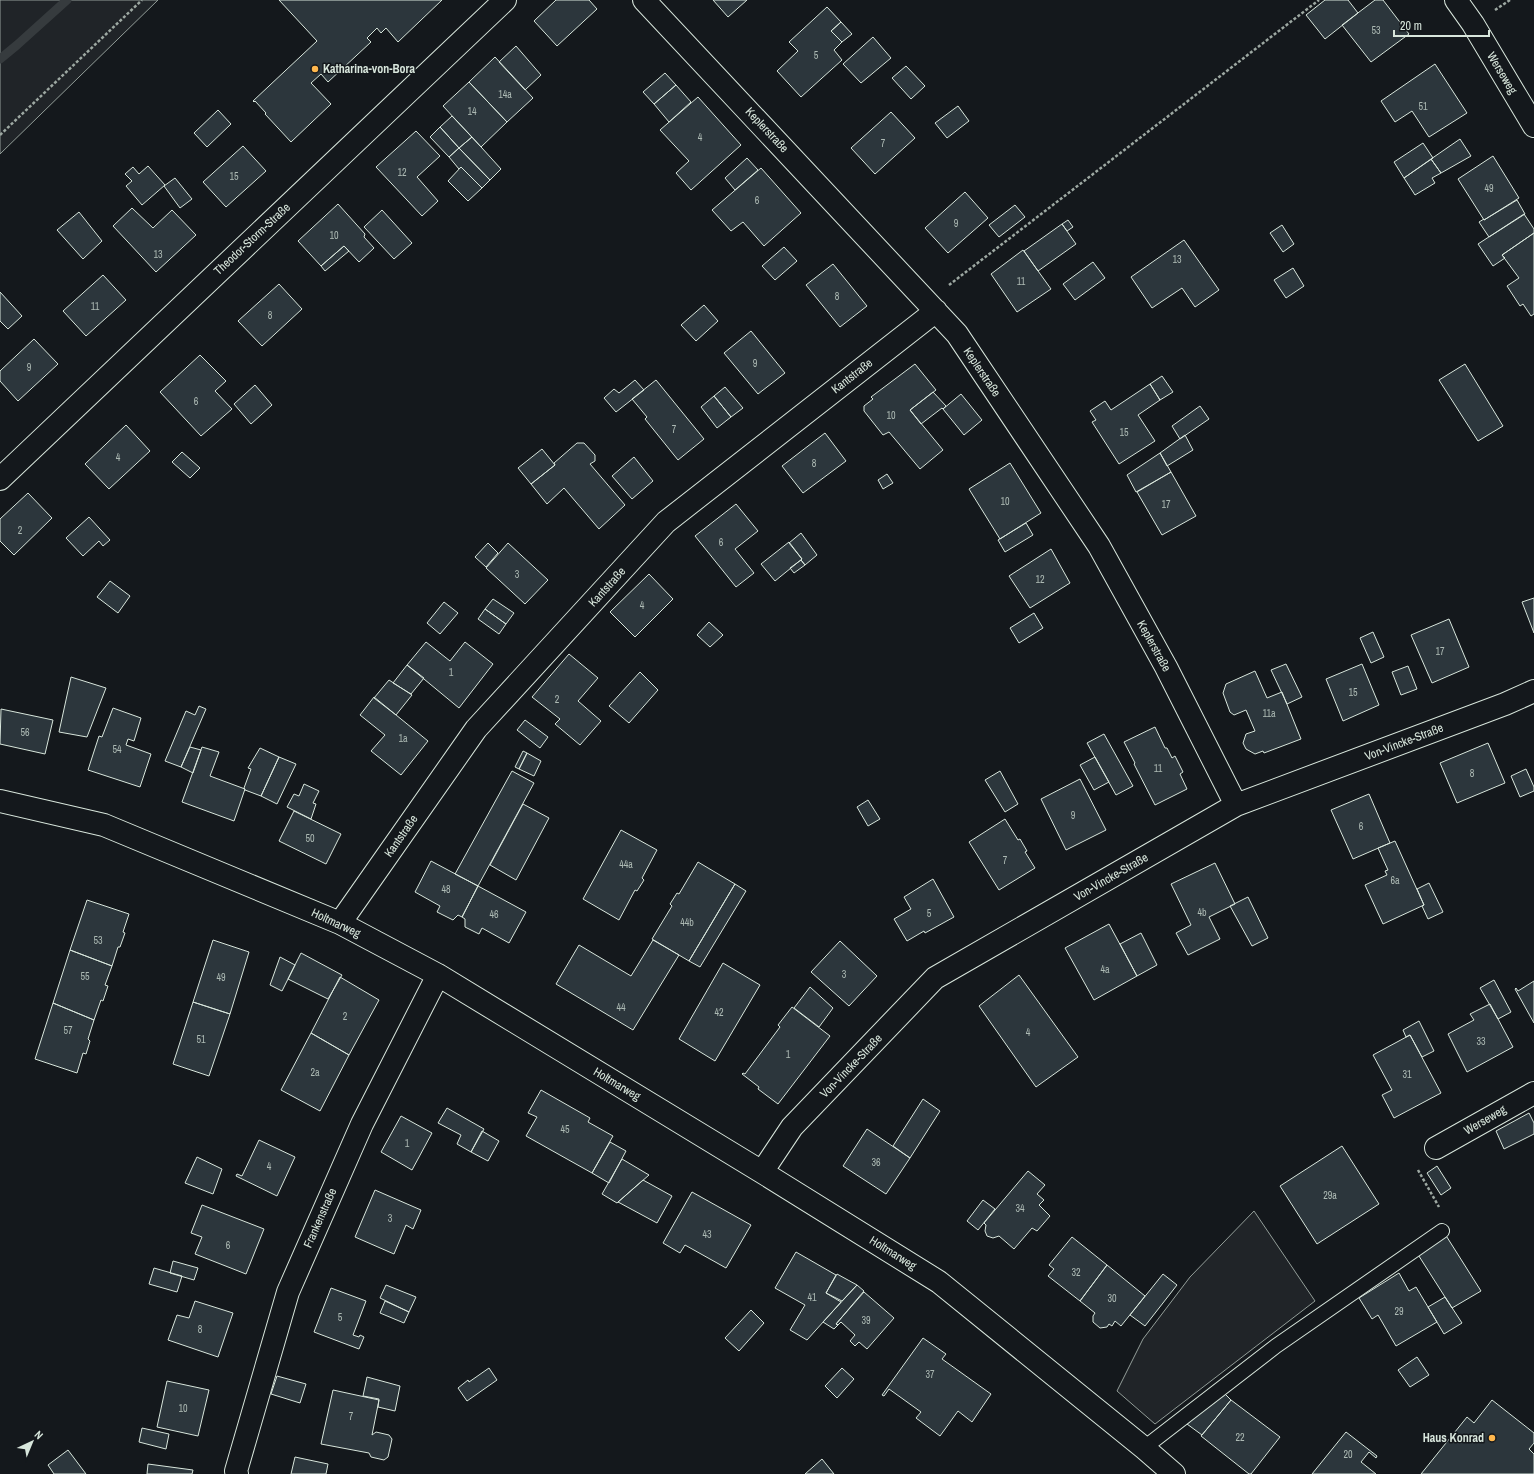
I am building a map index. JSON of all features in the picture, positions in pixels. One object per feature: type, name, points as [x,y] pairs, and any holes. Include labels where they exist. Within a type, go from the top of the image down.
[{"type":"street","name":"Theodor-Storm-Straße","points":[[0,479],[505,0]]},
{"type":"street","name":"Keplerstraße","points":[[644,0],[957,334],[1099,546],[1166,667],[1236,805]]},
{"type":"street","name":"Werseweg","points":[[1456,0],[1473,24],[1534,126]]},
{"type":"street","name":"Kantstraße","points":[[340,923],[476,729],[666,522],[931,306]]},
{"type":"street","name":"Von-Vincke-Straße","points":[[762,1172],[792,1127],[935,978],[1236,805],[1505,704],[1534,691]]},
{"type":"street","name":"Holtmarweg","points":[[0,801],[104,825],[340,923],[438,975],[762,1172],[939,1282],[1174,1474]]},
{"type":"street","name":"Frankenstraße","points":[[237,1474],[236,1470],[288,1292],[362,1124],[438,975]]},
{"type":"street","name":"Werseweg","points":[[1436,1148],[1534,1093]]},
{"type":"lane","points":[[1144,1448],[1276,1346],[1442,1231]]},
{"type":"path","points":[[0,135],[142,0]]},
{"type":"path","points":[[931,306],[1319,0]]},
{"type":"path","points":[[1436,1148],[1412,1160],[1446,1220],[1442,1231]]},
{"type":"shaded area","points":[[0,0],[158,0],[0,154]]},
{"type":"shaded area","points":[[1254,1211],[1315,1301],[1155,1424],[1117,1391],[1143,1339],[1190,1277]]},
{"type":"building","name":"Katharina-von-Bora","points":[[279,0],[442,0],[398,42],[386,28],[381,33],[377,28],[367,38],[371,42],[328,82],[321,74],[311,83],[331,104],[291,142],[255,101],[253,101],[317,41]]},
{"type":"building","points":[[556,0],[589,0],[597,9],[557,46],[534,21]]},
{"type":"building","points":[[713,0],[747,0],[728,17]]},
{"type":"building","points":[[1325,0],[1348,0],[1358,13],[1325,39],[1306,15]]},
{"type":"building","points":[[1375,0],[1383,0],[1409,34],[1371,62],[1342,25]]},
{"type":"building","points":[[827,7],[841,22],[831,31],[842,42],[834,50],[842,60],[801,97],[777,71],[798,51],[789,42]]},
{"type":"building","points":[[841,22],[852,34],[842,42],[831,31]]},
{"type":"building","points":[[873,37],[891,58],[861,83],[843,64]]},
{"type":"building","points":[[516,46],[541,75],[525,90],[499,62]]},
{"type":"building","points":[[495,57],[533,98],[507,122],[469,82]]},
{"type":"building","points":[[1435,64],[1467,113],[1429,137],[1412,111],[1395,122],[1381,101]]},
{"type":"building","points":[[906,66],[925,86],[911,99],[892,78]]},
{"type":"building","points":[[665,73],[676,85],[654,104],[643,92]]},
{"type":"building","points":[[469,82],[507,122],[481,147],[443,106]]},
{"type":"building","points":[[676,85],[691,102],[669,122],[654,104]]},
{"type":"building","points":[[698,97],[741,145],[691,190],[676,173],[689,161],[660,130]]},
{"type":"building","points":[[958,106],[969,121],[947,138],[935,123]]},
{"type":"building","points":[[218,110],[231,124],[207,147],[194,133]]},
{"type":"building","points":[[891,112],[915,138],[875,174],[851,148]]},
{"type":"building","points":[[452,116],[472,137],[459,148],[440,127]]},
{"type":"building","points":[[440,127],[459,148],[449,157],[430,137]]},
{"type":"building","points":[[416,131],[440,156],[417,177],[438,201],[422,216],[376,167]]},
{"type":"building","points":[[472,137],[501,169],[490,180],[459,148]]},
{"type":"building","points":[[1460,139],[1471,156],[1441,173],[1431,159]]},
{"type":"building","points":[[1423,143],[1433,158],[1404,178],[1394,162]]},
{"type":"building","points":[[243,146],[266,171],[226,207],[203,182]]},
{"type":"building","points":[[459,148],[490,180],[482,188],[461,167],[459,169],[449,157]]},
{"type":"building","points":[[1493,156],[1519,198],[1484,220],[1458,179]]},
{"type":"building","points":[[747,158],[758,170],[735,190],[725,178]]},
{"type":"building","points":[[1431,159],[1441,173],[1432,178],[1435,183],[1415,195],[1404,178]]},
{"type":"building","points":[[148,166],[165,185],[142,205],[126,186],[132,181],[125,174],[133,167],[139,174]]},
{"type":"building","points":[[461,167],[482,188],[468,201],[448,181]]},
{"type":"building","points":[[761,168],[801,213],[764,246],[743,222],[731,231],[712,210]]},
{"type":"building","points":[[175,178],[192,199],[180,208],[164,186]]},
{"type":"building","points":[[965,192],[988,218],[948,253],[925,228]]},
{"type":"building","points":[[1517,200],[1525,214],[1489,237],[1479,222]]},
{"type":"building","points":[[338,204],[365,234],[364,237],[374,248],[359,262],[344,246],[321,266],[298,241]]},
{"type":"building","points":[[1015,205],[1025,217],[999,237],[989,225]]},
{"type":"building","points":[[132,208],[153,228],[172,210],[196,235],[156,272],[113,226]]},
{"type":"building","points":[[382,210],[412,243],[394,259],[364,227]]},
{"type":"building","points":[[79,212],[102,241],[83,259],[57,230]]},
{"type":"building","points":[[1524,214],[1534,229],[1534,233],[1502,255],[1505,258],[1493,266],[1478,244]]},
{"type":"building","points":[[1068,220],[1073,227],[1067,231],[1062,224]]},
{"type":"building","points":[[1062,224],[1076,244],[1038,271],[1024,251]]},
{"type":"building","points":[[1282,225],[1294,244],[1283,252],[1270,233]]},
{"type":"building","points":[[1534,233],[1534,314],[1531,316],[1523,304],[1520,306],[1507,286],[1519,278],[1502,255]]},
{"type":"building","points":[[1184,240],[1219,290],[1195,307],[1182,288],[1152,308],[1131,277]]},
{"type":"building","points":[[344,246],[349,251],[325,271],[321,266]]},
{"type":"building","points":[[784,247],[797,261],[775,280],[762,266]]},
{"type":"building","points":[[1023,250],[1051,289],[1017,312],[991,274]]},
{"type":"building","points":[[1093,262],[1105,278],[1075,300],[1063,284]]},
{"type":"building","points":[[833,264],[867,306],[840,327],[806,285]]},
{"type":"building","points":[[1293,268],[1304,286],[1286,298],[1274,280]]},
{"type":"building","points":[[103,275],[126,300],[86,336],[63,311]]},
{"type":"building","points":[[279,284],[302,309],[262,346],[238,321]]},
{"type":"building","points":[[0,292],[22,316],[8,329],[0,321]]},
{"type":"building","points":[[704,305],[718,321],[696,341],[681,325]]},
{"type":"building","points":[[751,331],[785,373],[758,394],[724,353]]},
{"type":"building","points":[[34,339],[58,364],[18,401],[0,381],[0,371]]},
{"type":"building","points":[[200,355],[226,381],[215,391],[232,409],[201,436],[160,392]]},
{"type":"building","points":[[915,364],[936,390],[910,410],[943,450],[920,469],[889,432],[883,435],[864,411],[864,406],[873,399],[871,397]]},
{"type":"building","points":[[1465,364],[1503,426],[1478,441],[1439,380]]},
{"type":"building","points":[[1162,376],[1173,392],[1160,400],[1150,384]]},
{"type":"building","points":[[635,380],[644,390],[616,412],[604,398],[614,389],[619,393]]},
{"type":"building","points":[[656,380],[704,439],[678,460],[645,419],[647,417],[632,399]]},
{"type":"building","points":[[1150,384],[1160,400],[1138,415],[1155,441],[1119,464],[1092,422],[1096,420],[1090,411],[1105,401],[1111,410]]},
{"type":"building","points":[[255,385],[272,405],[251,424],[234,404]]},
{"type":"building","points":[[725,387],[743,408],[731,417],[714,396]]},
{"type":"building","points":[[933,392],[946,406],[921,424],[910,410]]},
{"type":"building","points":[[961,394],[982,420],[964,435],[943,409]]},
{"type":"building","points":[[714,396],[731,417],[717,428],[701,407]]},
{"type":"building","points":[[1200,406],[1209,419],[1180,439],[1172,426]]},
{"type":"building","points":[[126,425],[150,451],[109,489],[85,464]]},
{"type":"building","points":[[825,433],[846,461],[803,493],[782,466]]},
{"type":"building","points":[[1185,435],[1193,450],[1167,466],[1160,453]]},
{"type":"building","points":[[577,443],[584,443],[595,455],[595,461],[590,464],[625,505],[599,529],[564,488],[547,504],[531,484],[555,465],[554,463]]},
{"type":"building","points":[[542,449],[555,465],[531,484],[518,468]]},
{"type":"building","points":[[182,452],[200,468],[190,478],[172,462]]},
{"type":"building","points":[[1160,453],[1171,472],[1136,492],[1127,475]]},
{"type":"building","points":[[634,457],[653,481],[632,499],[612,476]]},
{"type":"building","points":[[1010,463],[1041,513],[1000,539],[969,489]]},
{"type":"building","points":[[1171,472],[1196,516],[1162,535],[1137,492]]},
{"type":"building","points":[[887,474],[893,483],[883,489],[878,480]]},
{"type":"building","points":[[28,493],[52,518],[14,555],[0,541],[0,519]]},
{"type":"building","points":[[736,504],[758,531],[735,549],[754,573],[736,587],[695,536]]},
{"type":"building","points":[[89,517],[110,540],[103,546],[99,541],[83,556],[66,538]]},
{"type":"building","points":[[1026,523],[1033,535],[1005,552],[998,540]]},
{"type":"building","points":[[801,533],[817,555],[805,565],[789,543]]},
{"type":"building","points":[[789,542],[802,559],[775,581],[761,564]]},
{"type":"building","points":[[488,543],[498,553],[486,567],[475,557]]},
{"type":"building","points":[[508,543],[548,580],[525,604],[486,568]]},
{"type":"building","points":[[1051,549],[1070,583],[1030,608],[1009,576]]},
{"type":"building","points":[[801,560],[805,565],[794,573],[790,568]]},
{"type":"building","points":[[649,574],[673,599],[635,637],[610,612]]},
{"type":"building","points":[[110,581],[130,596],[118,613],[97,597]]},
{"type":"building","points":[[1534,598],[1534,633],[1522,602]]},
{"type":"building","points":[[493,599],[514,613],[506,624],[485,609]]},
{"type":"building","points":[[444,602],[458,613],[440,634],[427,623]]},
{"type":"building","points":[[485,609],[506,624],[499,634],[478,619]]},
{"type":"building","points":[[1034,613],[1043,628],[1019,643],[1010,628]]},
{"type":"building","points":[[1449,619],[1469,667],[1432,683],[1411,635]]},
{"type":"building","points":[[709,622],[723,635],[710,647],[697,635]]},
{"type":"building","points":[[1373,632],[1384,657],[1371,663],[1360,638]]},
{"type":"building","points":[[426,642],[450,661],[465,642],[493,664],[459,708],[407,665]]},
{"type":"building","points":[[569,654],[598,678],[578,701],[601,721],[580,745],[555,724],[560,719],[532,697]]},
{"type":"building","points":[[1286,664],[1302,697],[1287,704],[1271,670]]},
{"type":"building","points":[[1362,664],[1379,705],[1343,721],[1326,679]]},
{"type":"building","points":[[407,665],[424,678],[411,694],[393,683]]},
{"type":"building","points":[[1408,666],[1417,689],[1401,695],[1392,672]]},
{"type":"building","points":[[1255,671],[1267,698],[1282,692],[1301,739],[1264,753],[1263,751],[1255,754],[1246,749],[1243,743],[1246,734],[1255,731],[1246,710],[1234,715],[1230,712],[1223,693],[1226,684]]},
{"type":"building","points":[[640,672],[658,690],[629,723],[609,706]]},
{"type":"building","points":[[71,677],[106,688],[87,737],[59,732]]},
{"type":"building","points":[[389,680],[412,695],[396,715],[374,698]]},
{"type":"building","points":[[374,697],[428,741],[401,775],[371,751],[385,735],[360,715]]},
{"type":"building","points":[[199,706],[206,709],[181,767],[165,761],[186,711],[195,715]]},
{"type":"building","points":[[113,708],[141,718],[134,741],[128,739],[126,745],[151,754],[140,787],[88,770],[99,736],[102,737]]},
{"type":"building","points":[[1,709],[53,720],[45,754],[0,744]]},
{"type":"building","points":[[525,720],[548,737],[540,748],[517,730]]},
{"type":"building","points":[[1155,727],[1165,748],[1167,748],[1172,758],[1175,756],[1183,772],[1180,774],[1187,789],[1155,805],[1124,742]]},
{"type":"building","points":[[1104,734],[1133,786],[1116,795],[1087,743]]},
{"type":"building","points":[[1488,743],[1505,783],[1457,803],[1440,763]]},
{"type":"building","points":[[190,747],[201,750],[193,773],[181,767]]},
{"type":"building","points":[[202,747],[219,752],[210,776],[245,789],[234,821],[182,802]]},
{"type":"building","points":[[260,748],[279,757],[261,796],[245,790],[244,788],[251,769],[248,768]]},
{"type":"building","points":[[523,751],[527,753],[519,769],[515,767]]},
{"type":"building","points":[[527,753],[541,761],[534,776],[519,769]]},
{"type":"building","points":[[279,757],[296,764],[277,804],[261,796]]},
{"type":"building","points":[[1095,757],[1109,782],[1094,790],[1080,765]]},
{"type":"building","points":[[1526,769],[1534,787],[1534,791],[1520,797],[1511,776]]},
{"type":"building","points":[[512,771],[534,783],[478,886],[455,874]]},
{"type":"building","points":[[1000,771],[1018,804],[1005,812],[985,780]]},
{"type":"building","points":[[1080,779],[1106,830],[1066,850],[1041,799]]},
{"type":"building","points":[[304,784],[319,791],[313,803],[316,804],[311,819],[287,807],[294,794],[299,796]]},
{"type":"building","points":[[1369,794],[1390,843],[1353,859],[1331,810]]},
{"type":"building","points":[[868,800],[880,819],[868,826],[857,807]]},
{"type":"building","points":[[523,804],[549,818],[516,880],[490,865]]},
{"type":"building","points":[[294,811],[341,834],[326,864],[279,841]]},
{"type":"building","points":[[1005,819],[1018,840],[1020,839],[1027,851],[1025,852],[1035,868],[999,890],[969,842]]},
{"type":"building","points":[[621,830],[657,850],[642,878],[644,880],[637,891],[635,890],[619,920],[583,899]]},
{"type":"building","points":[[1395,841],[1424,905],[1383,924],[1365,885],[1387,875],[1385,871],[1388,870],[1378,848]]},
{"type":"building","points":[[431,861],[478,886],[462,917],[458,915],[453,920],[437,912],[440,906],[415,892]]},
{"type":"building","points":[[698,862],[735,884],[689,961],[652,939],[672,906],[670,904],[677,893],[679,894]]},
{"type":"building","points":[[1215,863],[1235,904],[1209,917],[1220,939],[1188,955],[1176,933],[1191,925],[1171,884]]},
{"type":"building","points":[[933,879],[954,917],[907,941],[894,919],[911,909],[904,897]]},
{"type":"building","points":[[1429,883],[1443,912],[1428,919],[1417,889]]},
{"type":"building","points":[[735,884],[746,891],[700,967],[689,961]]},
{"type":"building","points":[[478,886],[526,912],[509,943],[482,928],[479,934],[465,927],[465,919],[462,917]]},
{"type":"building","points":[[1248,897],[1268,938],[1252,946],[1230,906]]},
{"type":"building","points":[[87,900],[129,914],[123,932],[125,933],[120,947],[118,947],[112,966],[70,950]]},
{"type":"building","points":[[1109,924],[1137,976],[1094,1000],[1065,948]]},
{"type":"building","points":[[1141,933],[1157,965],[1137,976],[1120,944]]},
{"type":"building","points":[[213,940],[249,952],[230,1014],[193,1002]]},
{"type":"building","points":[[653,940],[679,955],[633,1030],[556,984],[579,945],[631,976]]},
{"type":"building","points":[[840,941],[877,976],[849,1006],[811,972]]},
{"type":"building","points":[[70,950],[112,966],[105,985],[108,986],[103,1001],[101,1000],[94,1020],[53,1003]]},
{"type":"building","points":[[301,953],[342,975],[328,999],[288,979]]},
{"type":"building","points":[[280,957],[295,965],[282,991],[270,985]]},
{"type":"building","points":[[723,963],[760,985],[715,1061],[679,1039]]},
{"type":"building","points":[[1019,975],[1078,1057],[1036,1087],[979,1006]]},
{"type":"building","points":[[340,977],[379,1000],[349,1055],[311,1033]]},
{"type":"building","points":[[1494,980],[1511,1012],[1498,1019],[1480,988]]},
{"type":"building","points":[[1534,981],[1534,1023],[1515,989],[1516,988],[1518,991]]},
{"type":"building","points":[[810,987],[833,1008],[819,1027],[794,1008]]},
{"type":"building","points":[[193,1002],[230,1014],[209,1076],[173,1064]]},
{"type":"building","points":[[53,1003],[94,1020],[88,1039],[90,1041],[86,1054],[83,1053],[77,1073],[35,1059]]},
{"type":"building","points":[[1490,1004],[1513,1047],[1467,1072],[1448,1034],[1474,1020],[1470,1014]]},
{"type":"building","points":[[792,1007],[830,1036],[778,1104],[758,1089],[759,1087],[742,1074],[745,1074],[780,1027],[778,1025]]},
{"type":"building","points":[[1419,1021],[1434,1051],[1422,1057],[1410,1035],[1406,1037],[1403,1030]]},
{"type":"building","points":[[311,1033],[349,1055],[320,1111],[281,1090]]},
{"type":"building","points":[[1410,1035],[1441,1093],[1394,1118],[1382,1095],[1392,1090],[1373,1055]]},
{"type":"building","points":[[541,1090],[590,1118],[588,1122],[613,1136],[592,1173],[526,1136],[537,1117],[528,1113]]},
{"type":"building","points":[[923,1099],[940,1111],[910,1158],[893,1146]]},
{"type":"building","points":[[447,1108],[484,1129],[471,1152],[457,1144],[461,1135],[438,1123]]},
{"type":"building","points":[[1529,1113],[1534,1123],[1534,1134],[1504,1149],[1496,1131]]},
{"type":"building","points":[[401,1116],[432,1133],[412,1170],[381,1152]]},
{"type":"building","points":[[867,1129],[910,1158],[886,1194],[843,1166]]},
{"type":"building","points":[[482,1131],[499,1141],[488,1161],[471,1152]]},
{"type":"building","points":[[259,1140],[295,1157],[277,1196],[236,1176],[237,1174],[242,1176]]},
{"type":"building","points":[[610,1142],[626,1151],[609,1183],[592,1173]]},
{"type":"building","points":[[1342,1146],[1379,1204],[1317,1244],[1280,1186]]},
{"type":"building","points":[[197,1157],[222,1169],[213,1194],[185,1183]]},
{"type":"building","points":[[622,1159],[649,1175],[617,1203],[602,1194]]},
{"type":"building","points":[[1437,1166],[1451,1188],[1441,1195],[1427,1173]]},
{"type":"building","points":[[1028,1171],[1045,1185],[1037,1194],[1044,1200],[1039,1205],[1050,1216],[1037,1231],[1032,1228],[1014,1249],[999,1236],[993,1238],[987,1236],[985,1231],[986,1225],[984,1223]]},
{"type":"building","points":[[643,1180],[672,1196],[657,1223],[618,1202]]},
{"type":"building","points":[[375,1190],[421,1210],[413,1229],[406,1225],[394,1254],[355,1237]]},
{"type":"building","points":[[692,1192],[751,1225],[726,1268],[685,1245],[680,1253],[663,1243]]},
{"type":"building","points":[[983,1200],[995,1209],[978,1230],[967,1221]]},
{"type":"building","points":[[202,1205],[264,1229],[246,1274],[195,1254],[202,1237],[191,1233]]},
{"type":"building","points":[[1445,1234],[1481,1291],[1452,1308],[1417,1253]]},
{"type":"building","points":[[1072,1237],[1107,1265],[1080,1301],[1048,1276],[1054,1269],[1049,1265]]},
{"type":"building","points":[[796,1252],[836,1275],[826,1293],[841,1302],[807,1340],[790,1330],[805,1305],[775,1288]]},
{"type":"building","points":[[173,1261],[198,1268],[194,1280],[170,1273]]},
{"type":"building","points":[[1107,1265],[1145,1296],[1121,1326],[1115,1321],[1112,1326],[1109,1324],[1107,1327],[1100,1328],[1093,1322],[1093,1316],[1095,1313],[1080,1301]]},
{"type":"building","points":[[154,1268],[182,1276],[177,1292],[149,1284]]},
{"type":"building","points":[[1399,1273],[1409,1291],[1416,1287],[1437,1322],[1396,1346],[1378,1315],[1372,1319],[1359,1298]]},
{"type":"building","points":[[837,1274],[857,1285],[842,1301],[826,1293]]},
{"type":"building","points":[[1163,1274],[1177,1285],[1145,1326],[1130,1315]]},
{"type":"building","points":[[386,1285],[416,1297],[409,1312],[380,1298]]},
{"type":"building","points":[[857,1285],[864,1291],[836,1324],[838,1325],[834,1329],[823,1322]]},
{"type":"building","points":[[331,1288],[366,1301],[353,1335],[359,1337],[360,1335],[364,1337],[359,1349],[314,1332]]},
{"type":"building","points":[[864,1292],[894,1318],[867,1349],[859,1342],[855,1346],[850,1341],[855,1335],[841,1322],[838,1325],[836,1324]]},
{"type":"building","points":[[1445,1297],[1462,1323],[1444,1334],[1428,1307]]},
{"type":"building","points":[[195,1301],[233,1313],[218,1357],[168,1340],[177,1315],[189,1318]]},
{"type":"building","points":[[385,1301],[409,1312],[404,1323],[380,1313]]},
{"type":"building","points":[[751,1310],[764,1323],[739,1351],[725,1338]]},
{"type":"building","points":[[923,1338],[946,1354],[942,1359],[991,1394],[972,1422],[958,1411],[940,1436],[916,1418],[921,1412],[889,1389],[884,1396],[882,1395]]},
{"type":"building","points":[[1417,1357],[1429,1375],[1410,1387],[1398,1370]]},
{"type":"building","points":[[489,1368],[497,1380],[467,1401],[458,1388],[468,1380],[469,1382]]},
{"type":"building","points":[[842,1368],[854,1379],[837,1398],[825,1386]]},
{"type":"building","points":[[277,1376],[306,1384],[300,1403],[271,1394]]},
{"type":"building","points":[[367,1377],[400,1386],[395,1411],[378,1407],[379,1399],[363,1396]]},
{"type":"building","points":[[167,1381],[209,1390],[198,1436],[157,1427]]},
{"type":"building","points":[[333,1390],[379,1400],[372,1435],[376,1432],[389,1435],[392,1439],[388,1457],[384,1460],[371,1457],[369,1453],[321,1444]]},
{"type":"building","points":[[1224,1393],[1231,1400],[1202,1435],[1187,1424]]},
{"type":"building","points":[[1231,1400],[1280,1437],[1251,1474],[1249,1474],[1201,1436]]},
{"type":"building","name":"Haus Konrad","points":[[1492,1400],[1534,1433],[1534,1443],[1529,1449],[1534,1454],[1534,1474],[1421,1474],[1467,1417],[1474,1423]]},
{"type":"building","points":[[142,1428],[169,1434],[166,1449],[139,1442]]},
{"type":"building","points":[[1346,1432],[1377,1456],[1376,1458],[1369,1452],[1361,1462],[1376,1474],[1312,1474]]},
{"type":"building","points":[[68,1450],[86,1474],[54,1474],[48,1465]]},
{"type":"building","points":[[295,1457],[328,1464],[326,1474],[291,1474]]},
{"type":"building","points":[[822,1459],[834,1474],[805,1474]]},
{"type":"building","points":[[148,1464],[193,1470],[192,1474],[147,1474]]},
{"type":"waterway","points":[[0,59],[67,0]]},
{"type":"place","name":"Katharina-von-Bora","points":[[315,69]]},
{"type":"place","name":"Haus Konrad","points":[[1492,1438]]}]
